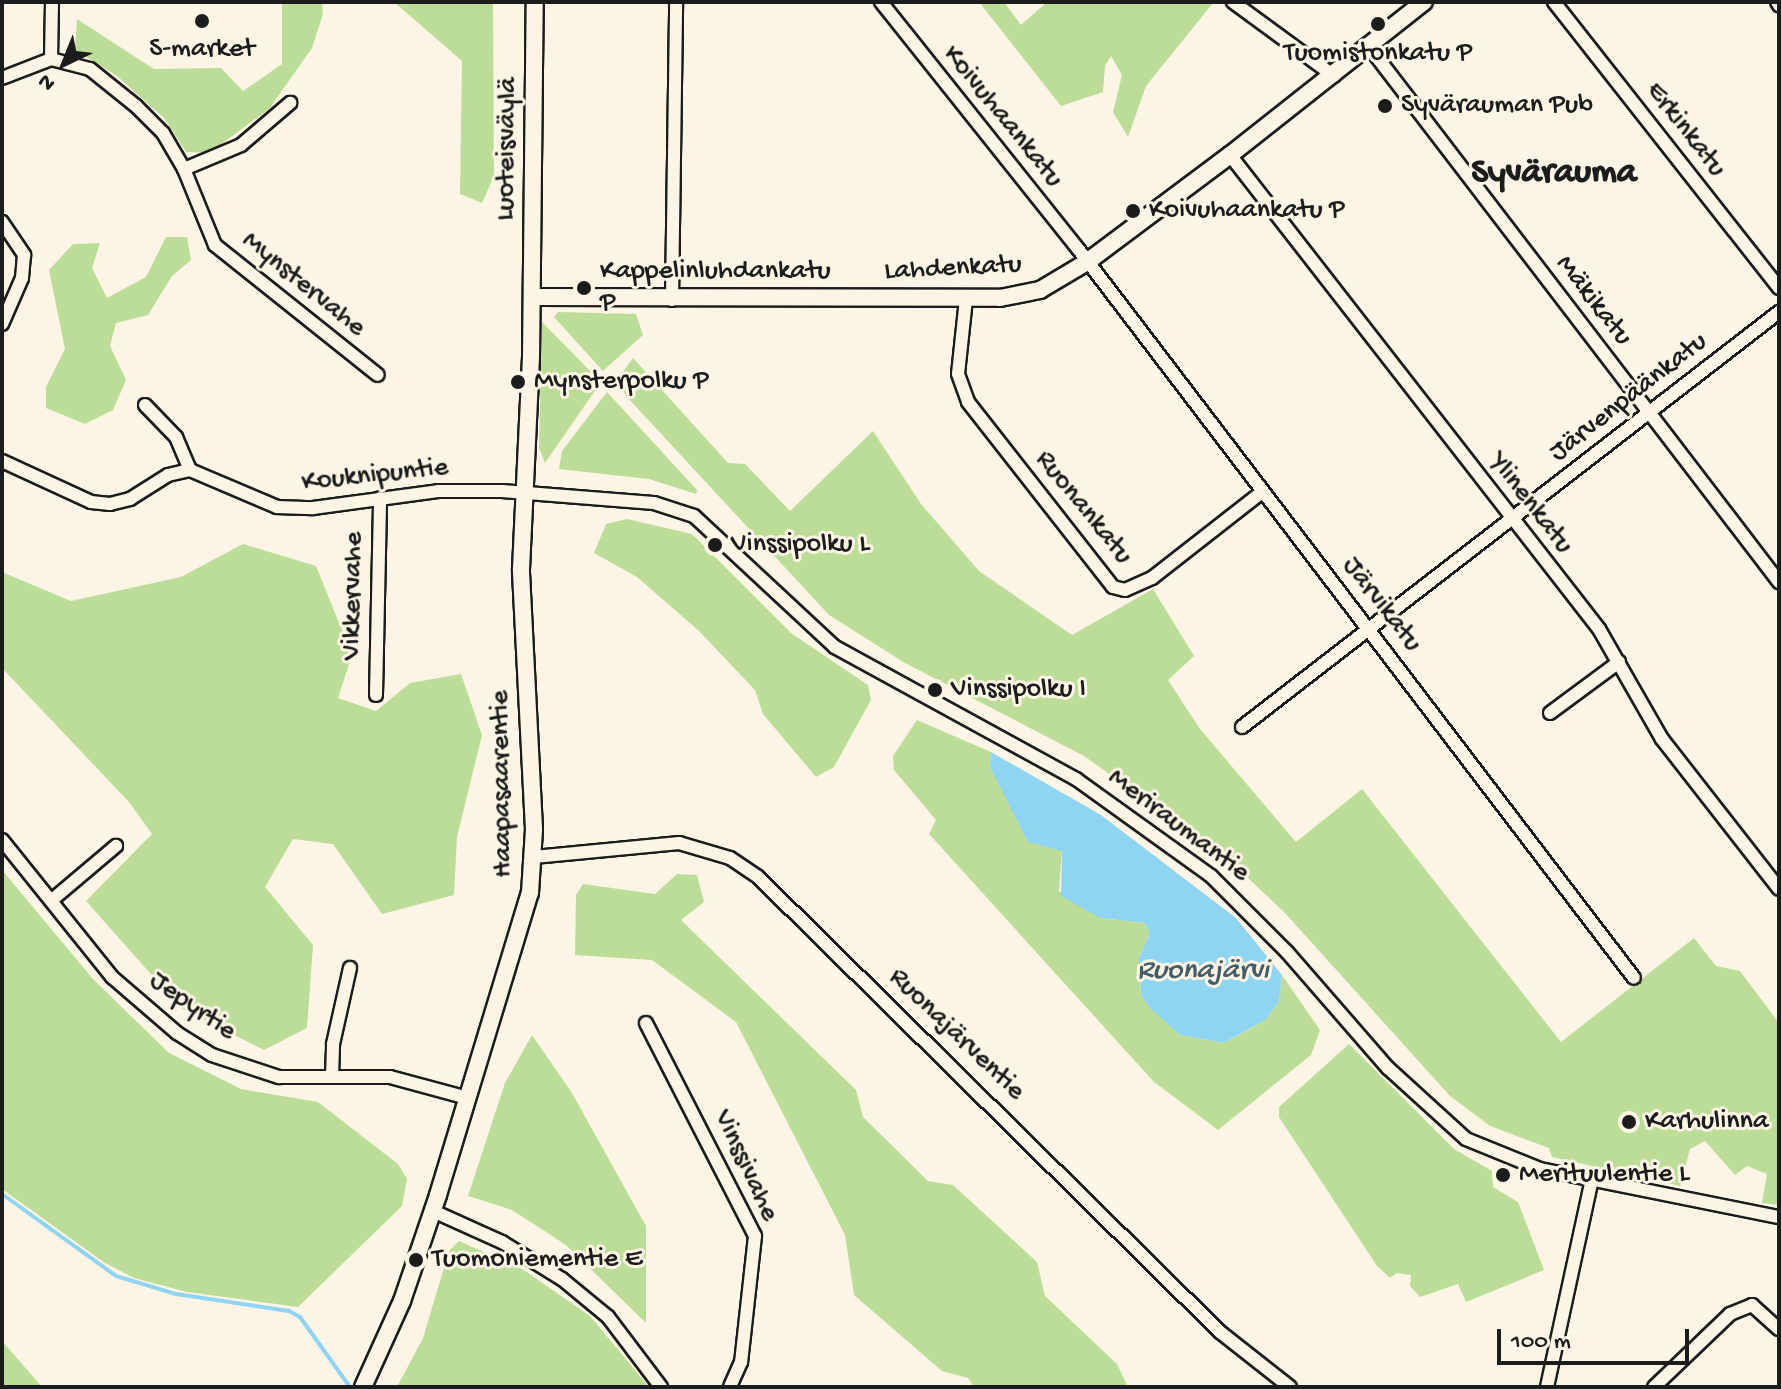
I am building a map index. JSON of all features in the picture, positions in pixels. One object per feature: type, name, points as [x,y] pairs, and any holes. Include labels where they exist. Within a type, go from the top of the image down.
[{"type":"main road","name":"Luoteisväylä","points":[[532,297],[535,2]]},
{"type":"main road","name":"Lahdenkatu","points":[[532,297],[966,299],[1040,290],[1087,262],[1230,155],[1370,48],[1424,2]]},
{"type":"main road","name":"Haapasaarentie","points":[[363,1387],[402,1301],[525,917],[534,857],[521,569],[532,297]]},
{"type":"street","points":[[2,78],[51,59],[52,2]]},
{"type":"street","points":[[672,300],[676,2]]},
{"type":"street","name":"Koivuhaankatu","points":[[881,2],[1087,262]]},
{"type":"street","points":[[1233,2],[1334,76]]},
{"type":"street","name":"Erkinkatu","points":[[1554,2],[1779,288]]},
{"type":"street","name":"Mäkikatu","points":[[1370,48],[1779,582]]},
{"type":"street","name":"Mynstervahe","points":[[51,59],[72,62],[107,81],[163,133],[184,169],[215,245],[378,375]]},
{"type":"street","points":[[184,169],[241,145],[290,103]]},
{"type":"street","name":"Ylinenkatu","points":[[1230,155],[1599,629],[1662,739],[1779,889]]},
{"type":"street","points":[[2,222],[24,255],[22,278],[2,324]]},
{"type":"street","name":"Järvikatu","points":[[1087,262],[1634,978]]},
{"type":"street","name":"Ruonankatu","points":[[966,299],[957,365],[968,402],[1113,587],[1125,590],[1152,578],[1262,492]]},
{"type":"street","name":"Järvenpäänkatu","points":[[1242,727],[1779,312]]},
{"type":"street","points":[[2,461],[91,502],[110,504],[130,499],[168,475],[190,470],[176,437],[145,405]]},
{"type":"street","name":"Kouknipuntie","points":[[190,470],[254,499],[295,510],[438,491],[526,493]]},
{"type":"street","name":"Meriraumantie","points":[[526,493],[654,503],[694,516],[835,647],[1064,771],[1211,876],[1260,923],[1388,1068],[1466,1139],[1506,1159],[1779,1217]]},
{"type":"street","name":"Vikkervahe","points":[[376,695],[380,498]]},
{"type":"street","points":[[1550,713],[1619,662]]},
{"type":"street","name":"Jepyrtie","points":[[2,840],[112,977],[177,1033],[212,1055],[279,1077],[390,1077],[468,1098]]},
{"type":"street","name":"Ruonajärventie","points":[[534,857],[679,843],[717,853],[758,877],[1220,1332],[1290,1387]]},
{"type":"street","points":[[52,900],[116,846]]},
{"type":"street","points":[[332,1076],[333,1044],[350,968]]},
{"type":"street","name":"Vinssivahe","points":[[646,1023],[755,1236],[741,1362],[730,1387]]},
{"type":"street","points":[[1547,1387],[1592,1178]]},
{"type":"street","points":[[433,1211],[502,1242],[562,1279],[608,1317],[661,1387]]},
{"type":"street","points":[[1654,1387],[1730,1314],[1752,1305],[1779,1329]]},
{"type":"green space","points":[[282,2],[322,2],[323,14],[312,48],[269,109],[209,153],[186,152],[165,119],[117,76],[75,50],[77,19],[154,69],[221,68],[243,91],[282,64]]},
{"type":"green space","points":[[394,2],[493,2],[494,176],[482,203],[460,194],[462,61]]},
{"type":"green space","points":[[979,2],[1004,2],[1021,25],[1047,2],[1213,3],[1146,86],[1128,137],[1113,112],[1122,75],[1111,56],[1105,66],[1103,92],[1061,106]]},
{"type":"green space","points":[[166,237],[187,237],[191,260],[172,276],[148,315],[116,323],[110,346],[126,380],[113,410],[85,424],[46,408],[46,387],[65,349],[49,270],[73,244],[100,243],[92,268],[107,298],[146,277]]},
{"type":"green space","points":[[558,312],[636,314],[643,335],[603,371],[554,317]]},
{"type":"green space","points":[[542,322],[601,382],[545,463],[539,448]]},
{"type":"green space","points":[[633,358],[728,463],[745,464],[790,511],[873,431],[921,504],[979,571],[1072,635],[1153,589],[1194,656],[1168,680],[1200,729],[1296,842],[1362,789],[1561,1042],[1694,938],[1716,966],[1740,971],[1779,1023],[1779,1205],[1762,1203],[1767,1174],[1747,1166],[1735,1175],[1705,1141],[1690,1149],[1680,1186],[1552,1157],[1549,1148],[1490,1126],[1450,1096],[1285,913],[1225,856],[1084,756],[905,663],[829,615],[626,396],[617,380]]},
{"type":"green space","points":[[607,392],[697,490],[696,494],[649,479],[559,469],[562,451]]},
{"type":"green space","points":[[627,519],[692,534],[791,633],[868,685],[871,700],[834,767],[816,777],[763,714],[755,690],[699,631],[637,577],[594,553],[606,524]]},
{"type":"green space","points":[[243,544],[316,566],[352,655],[338,698],[376,711],[410,683],[461,674],[482,735],[457,837],[454,895],[382,914],[333,844],[293,839],[265,887],[313,945],[307,1028],[264,1050],[181,1008],[86,901],[152,834],[129,802],[2,668],[2,572],[71,601],[181,577]]},
{"type":"green space","points":[[917,720],[991,752],[990,767],[1005,792],[1049,844],[1062,850],[1059,891],[1100,918],[1145,923],[1150,933],[1139,958],[1141,995],[1180,1035],[1224,1043],[1265,1020],[1279,1002],[1282,975],[1320,1030],[1311,1055],[1218,1130],[1154,1082],[929,834],[936,820],[894,770],[893,756]]},
{"type":"green space","points":[[2,870],[93,979],[169,1053],[241,1089],[318,1102],[398,1164],[407,1179],[402,1206],[298,1307],[187,1292],[134,1278],[105,1263],[2,1189]]},
{"type":"green space","points":[[677,874],[697,875],[704,902],[681,920],[856,1090],[863,1117],[928,1181],[953,1185],[1037,1262],[1045,1296],[1117,1364],[1128,1387],[974,1387],[968,1378],[942,1371],[854,1295],[845,1235],[736,1022],[652,960],[575,955],[576,895],[583,884],[655,894]]},
{"type":"green space","points":[[532,1035],[572,1093],[646,1226],[646,1323],[566,1245],[512,1210],[468,1196],[505,1083]]},
{"type":"green space","points":[[1349,1044],[1454,1149],[1492,1171],[1493,1187],[1518,1202],[1544,1270],[1466,1302],[1458,1284],[1420,1297],[1410,1286],[1411,1275],[1397,1273],[1390,1278],[1377,1266],[1279,1117],[1279,1107]]},
{"type":"green space","points":[[459,1241],[524,1270],[590,1316],[649,1387],[397,1387],[423,1338],[449,1251]]},
{"type":"green space","points":[[2,1341],[42,1387],[2,1387]]},
{"type":"water","name":"Ruonajärvi","points":[[991,752],[1101,815],[1236,918],[1282,975],[1279,1002],[1265,1020],[1224,1043],[1180,1035],[1149,1007],[1141,995],[1139,958],[1150,933],[1145,923],[1100,918],[1061,896],[1062,851],[1028,842],[990,767]]},
{"type":"waterway","points":[[2,1194],[116,1276],[176,1294],[289,1311],[300,1317],[350,1387]]},
{"type":"place","name":"S-market","points":[[202,21]]},
{"type":"place","name":"Tuomistonkatu P","points":[[1378,24]]},
{"type":"place","name":"Syvärauman Pub","points":[[1385,106]]},
{"type":"place","name":"Koivuhaankatu P","points":[[1133,211]]},
{"type":"place","name":"Kappelinluhdankatu P","points":[[584,288]]},
{"type":"place","name":"Mynsterpolku P","points":[[518,382]]},
{"type":"place","name":"Vinssipolku L","points":[[715,545]]},
{"type":"place","name":"Vinssipolku I","points":[[935,690]]},
{"type":"place","name":"Karhulinna","points":[[1629,1122]]},
{"type":"place","name":"Merituulentie L","points":[[1503,1175]]},
{"type":"place","name":"Tuomoniementie E","points":[[416,1260]]},
{"type":"district","name":"Syvärauma","points":[[1554,174]]}]
